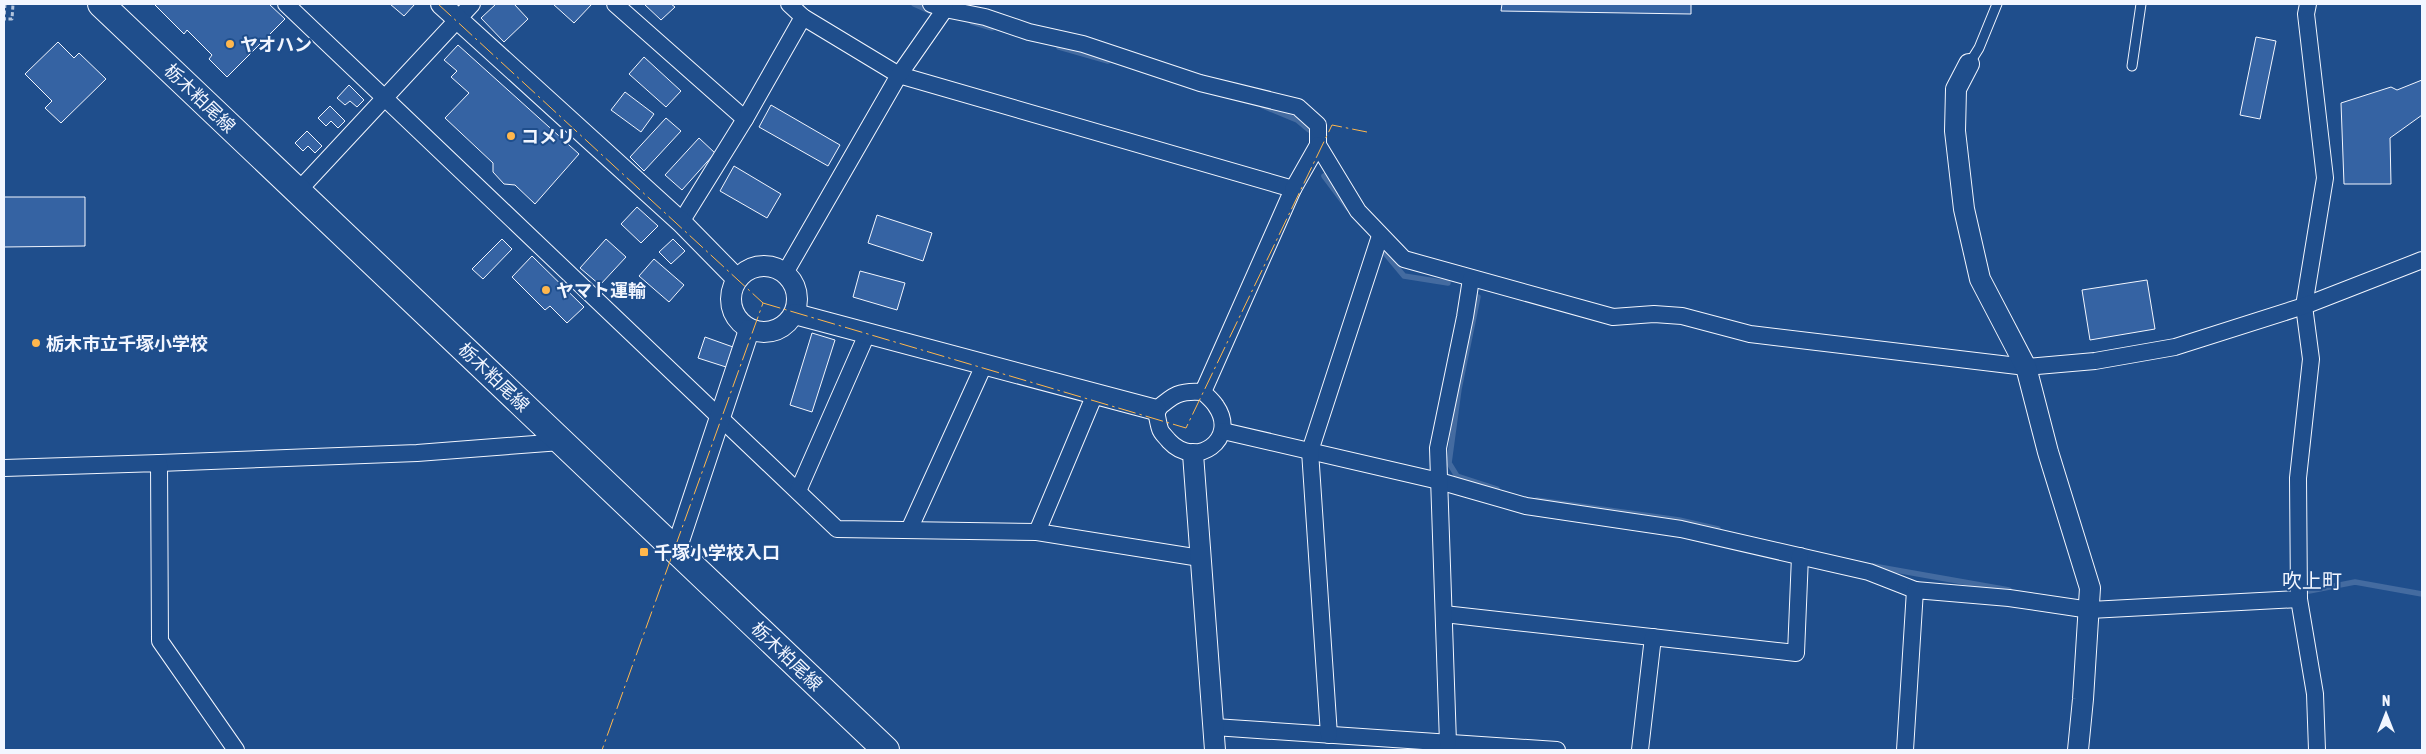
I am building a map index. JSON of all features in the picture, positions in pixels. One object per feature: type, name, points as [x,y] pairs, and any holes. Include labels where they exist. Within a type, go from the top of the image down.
[{"type":"main road","name":"栃木粕尾線","points":[[102,4],[886,750]]},
{"type":"street","points":[[286,4],[838,528],[1037,532],[1200,558]]},
{"type":"street","points":[[441,4],[681,222],[737,279]]},
{"type":"street","points":[[298,191],[472,4]]},
{"type":"street","points":[[615,4],[745,120]]},
{"type":"street","points":[[788,4],[803,17],[899,74],[1293,189]]},
{"type":"street","points":[[2308,4],[2306,14],[2325,178],[2304,306],[2311,359],[2298,478],[2299,599],[2315,694],[2317,750]]},
{"type":"street","points":[[785,272],[938,6],[985,17],[1029,32],[1084,44],[1200,83],[1298,107],[1318,125],[1318,145],[1293,189],[1203,392]]},
{"type":"street","points":[[681,222],[745,120],[803,17]]},
{"type":"street","points":[[1969,64],[1956,89],[1955,131],[1964,209],[1980,279],[2026,367],[2048,452],[2090,588],[2090,610],[2078,750]]},
{"type":"street","points":[[1318,145],[1358,211],[1404,260],[1613,317],[1654,314],[1682,316],[1750,334],[2026,367],[2095,361],[2174,347],[2304,306],[2422,260]]},
{"type":"street","points":[[1329,735],[1310,451],[1380,236]]},
{"type":"street","points":[[769,266],[785,272],[794,284],[798,299],[795,314],[783,327],[766,333],[749,330],[735,316],[732,307],[730,297],[737,279],[751,268],[769,266]]},
{"type":"street","points":[[1448,743],[1438,448],[1465,316],[1470,279]]},
{"type":"street","points":[[795,314],[1156,410]]},
{"type":"street","points":[[676,550],[749,330]]},
{"type":"street","points":[[798,491],[868,334]]},
{"type":"street","points":[[909,530],[984,365]]},
{"type":"street","points":[[1186,391],[1203,392],[1217,406],[1222,419],[1223,431],[1218,441],[1203,452],[1193,454],[1177,449],[1160,431],[1156,410],[1168,400],[1186,391]]},
{"type":"street","points":[[1037,532],[1096,394]]},
{"type":"street","points":[[1223,431],[1439,481],[1526,506],[1681,529],[1800,556],[1869,572],[1915,590],[2009,598],[2090,610],[2299,599]]},
{"type":"street","points":[[4,468],[416,453],[561,442]]},
{"type":"street","points":[[1193,454],[1215,750]]},
{"type":"street","points":[[158,463],[160,641],[236,750]]},
{"type":"street","points":[[1444,614],[1796,653],[1800,556]]},
{"type":"street","points":[[1905,750],[1915,590]]},
{"type":"street","points":[[1640,750],[1653,637]]},
{"type":"street","points":[[1214,727],[1557,750]]},
{"type":"lane","points":[[1969,64],[1979,48],[1997,4]]},
{"type":"lane","points":[[2132,66],[2141,4]]},
{"type":"path","points":[[5,4],[4,19],[12,19],[13,4]]},
{"type":"building","name":"ヤオハン","points":[[154,4],[269,4],[285,19],[227,77],[209,59],[212,55],[187,30],[184,34]]},
{"type":"building","points":[[390,4],[415,4],[404,16]]},
{"type":"building","points":[[496,4],[514,4],[528,19],[504,42],[481,18]]},
{"type":"building","points":[[553,4],[592,4],[574,23]]},
{"type":"building","points":[[644,4],[671,4],[675,7],[661,20]]},
{"type":"building","points":[[1502,4],[1691,4],[1691,14],[1501,11]]},
{"type":"building","points":[[2256,37],[2276,41],[2260,119],[2240,115]]},
{"type":"building","points":[[58,42],[74,58],[79,53],[106,79],[61,123],[45,108],[52,101],[25,74]]},
{"type":"building","name":"コメリ","points":[[458,45],[579,154],[535,204],[515,185],[504,184],[493,172],[493,163],[445,118],[469,93],[451,77],[457,71],[444,60]]},
{"type":"building","points":[[644,57],[681,91],[666,107],[629,74]]},
{"type":"building","points":[[2422,80],[2422,115],[2390,138],[2391,184],[2344,184],[2341,103],[2391,87],[2397,90]]},
{"type":"building","points":[[349,85],[364,100],[357,107],[350,101],[345,105],[337,98]]},
{"type":"building","points":[[625,92],[654,114],[641,132],[611,110]]},
{"type":"building","points":[[771,105],[840,145],[828,166],[759,127]]},
{"type":"building","points":[[330,106],[345,121],[338,128],[331,121],[326,126],[318,118]]},
{"type":"building","points":[[666,118],[681,131],[644,171],[630,157]]},
{"type":"building","points":[[307,131],[322,146],[315,153],[308,146],[303,151],[295,143]]},
{"type":"building","points":[[699,138],[715,153],[682,190],[665,175]]},
{"type":"building","points":[[734,166],[781,194],[767,218],[720,191]]},
{"type":"building","points":[[4,197],[85,197],[85,246],[4,247]]},
{"type":"building","points":[[637,207],[658,226],[641,243],[621,224]]},
{"type":"building","points":[[877,215],[932,233],[923,261],[868,243]]},
{"type":"building","points":[[502,239],[512,249],[483,279],[472,269]]},
{"type":"building","points":[[606,239],[626,257],[600,285],[580,268]]},
{"type":"building","points":[[673,239],[685,251],[671,264],[659,252]]},
{"type":"building","points":[[532,256],[584,307],[567,323],[550,306],[545,310],[512,277]]},
{"type":"building","points":[[654,259],[684,285],[669,302],[639,276]]},
{"type":"building","points":[[860,271],[905,283],[897,310],[853,297]]},
{"type":"building","points":[[2147,280],[2155,329],[2090,340],[2082,290]]},
{"type":"building","points":[[812,333],[835,340],[812,412],[790,405]]},
{"type":"building","points":[[705,337],[733,347],[726,367],[698,358]]},
{"type":"waterway","points":[[914,4],[934,13]]},
{"type":"waterway","points":[[972,22],[992,28]]},
{"type":"waterway","points":[[1059,47],[1108,61]]},
{"type":"waterway","points":[[1263,106],[1297,120],[1309,130]]},
{"type":"waterway","points":[[1324,176],[1348,208]]},
{"type":"waterway","points":[[1379,246],[1404,276],[1448,283]]},
{"type":"waterway","points":[[1476,297],[1478,297],[1459,389],[1449,463],[1457,476],[1497,489]]},
{"type":"waterway","points":[[1537,500],[1679,520],[1718,529]]},
{"type":"waterway","points":[[1873,566],[2009,590]]},
{"type":"waterway","points":[[2309,591],[2355,582],[2422,594]]},
{"type":"power","points":[[438,4],[763,303],[602,750]]},
{"type":"power","points":[[763,303],[1186,428],[1332,125],[1367,132]]},
{"type":"place","name":"ヤオハン","points":[[230,44]]},
{"type":"place","name":"コメリ","points":[[511,136]]},
{"type":"place","name":"ヤマト運輸","points":[[546,290]]},
{"type":"place","name":"栃木市立千塚小学校","points":[[36,343]]},
{"type":"place","name":"千塚小学校入口","points":[[644,552]]},
{"type":"district","name":"吹上町","points":[[2312,580]]}]
